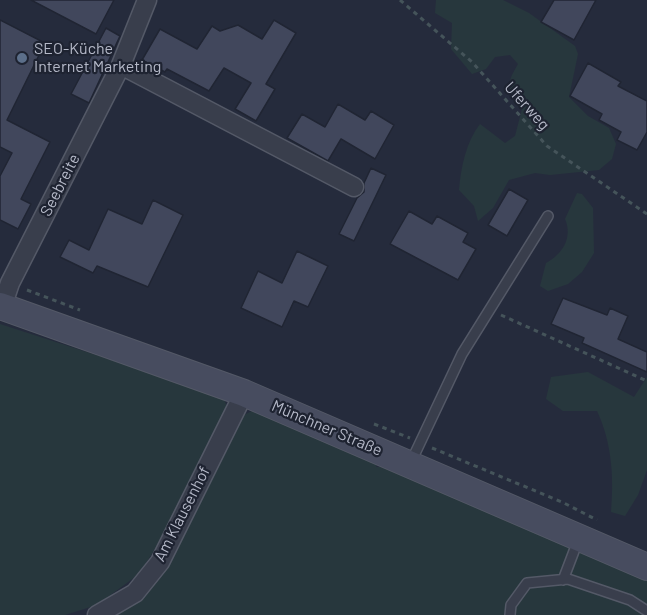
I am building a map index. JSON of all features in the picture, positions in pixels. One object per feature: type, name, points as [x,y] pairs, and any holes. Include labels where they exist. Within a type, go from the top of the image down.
[{"type":"main road","name":"Münchner Straße","points":[[1,307],[244,393],[580,536],[647,567]]},
{"type":"street","name":"Seebreite","points":[[1,307],[9,284],[122,65],[147,0]]},
{"type":"street","points":[[122,65],[354,187]]},
{"type":"street","name":"Am Klausenhof","points":[[97,615],[135,593],[160,562],[244,393]]},
{"type":"lane","points":[[410,464],[462,354],[548,216]]},
{"type":"lane","points":[[563,580],[580,536]]},
{"type":"lane","points":[[510,615],[511,605],[527,583],[563,580],[630,600],[647,612]]},
{"type":"path","name":"Uferweg","points":[[399,0],[472,63],[547,146],[647,214]]},
{"type":"path","points":[[499,314],[647,381]]},
{"type":"shaded area","points":[[436,0],[503,0],[529,13],[575,46],[578,54],[569,97],[588,116],[609,128],[616,144],[612,159],[599,170],[550,175],[535,173],[509,180],[493,208],[478,221],[474,206],[459,190],[465,155],[480,124],[505,143],[515,136],[522,109],[513,97],[510,83],[518,64],[510,55],[495,57],[486,69],[472,74],[451,49],[452,23],[435,13]]},
{"type":"shaded area","points":[[577,193],[582,194],[593,208],[594,253],[582,272],[568,284],[548,291],[540,286],[546,263],[562,250],[565,244],[568,232],[565,219]]},
{"type":"shaded area","points":[[0,324],[223,396],[228,410],[164,535],[139,574],[97,605],[65,615],[0,615]]},
{"type":"shaded area","points":[[588,372],[634,397],[647,377],[647,470],[638,495],[625,516],[611,512],[611,460],[606,435],[597,411],[563,411],[546,399],[551,377]]},
{"type":"shaded area","points":[[256,409],[378,461],[376,467],[388,467],[647,572],[647,615],[105,615],[128,602],[242,416]]},
{"type":"building","points":[[31,0],[114,0],[96,34]]},
{"type":"building","points":[[554,0],[596,0],[574,40],[541,22]]},
{"type":"building","points":[[0,20],[45,43],[7,120],[50,142],[21,199],[31,204],[18,229],[0,220],[0,176],[12,153],[0,147]]},
{"type":"building","points":[[274,20],[296,33],[266,84],[275,89],[256,121],[235,109],[251,83],[224,68],[209,91],[167,69],[165,72],[142,60],[160,29],[197,49],[212,26],[220,31],[238,25],[262,39]]},
{"type":"building","points":[[106,28],[120,36],[89,103],[71,94]]},
{"type":"building","points":[[588,63],[621,82],[618,86],[647,101],[647,132],[637,150],[617,140],[621,132],[599,120],[602,114],[570,96]]},
{"type":"building","points":[[338,104],[365,120],[371,111],[394,125],[375,159],[341,139],[328,161],[287,138],[302,114],[325,127]]},
{"type":"building","points":[[371,168],[386,175],[354,241],[339,234],[357,198],[364,192],[364,183]]},
{"type":"building","points":[[509,189],[528,200],[507,236],[488,225]]},
{"type":"building","points":[[153,200],[183,215],[148,287],[97,266],[93,273],[60,257],[69,240],[89,250],[108,209],[142,224]]},
{"type":"building","points":[[409,211],[432,224],[437,216],[468,233],[463,242],[476,249],[458,280],[390,244]]},
{"type":"building","points":[[297,251],[328,266],[308,307],[294,301],[282,327],[241,308],[258,271],[282,283]]},
{"type":"building","points":[[563,298],[607,315],[610,308],[628,316],[618,339],[647,352],[647,372],[582,343],[584,338],[551,324]]},
{"type":"place","name":"SEO-Küche Internet Marketing","points":[[22,58]]}]
